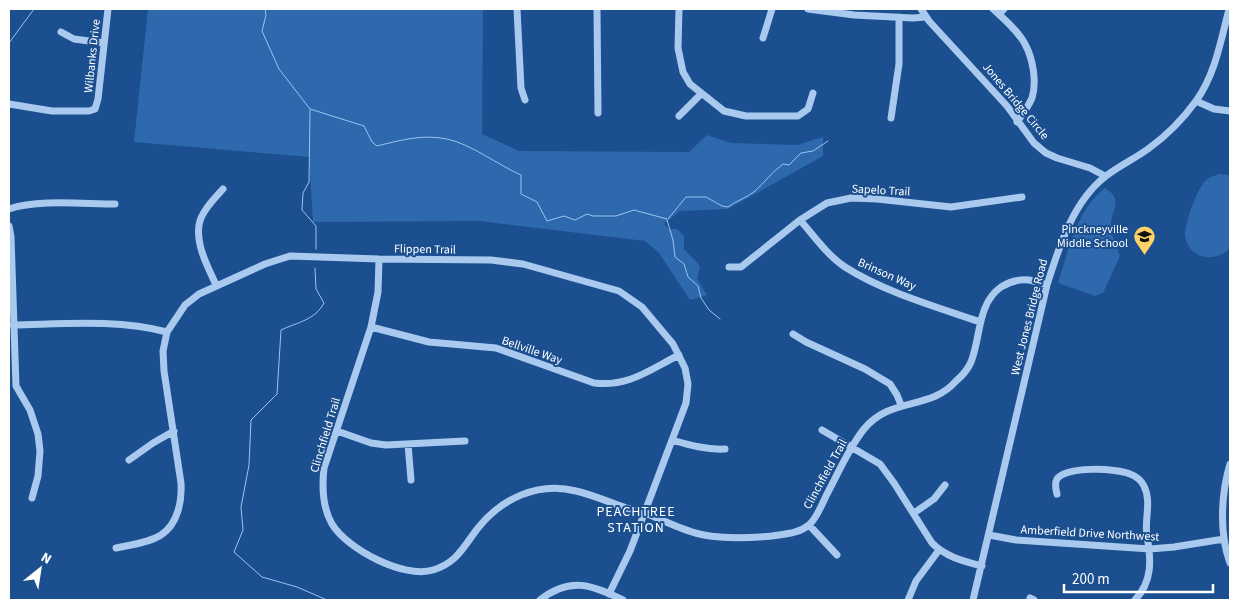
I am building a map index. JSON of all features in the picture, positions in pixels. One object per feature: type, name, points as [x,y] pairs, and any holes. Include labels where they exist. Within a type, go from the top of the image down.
[{"type":"street","name":"Wilbanks Drive","points":[[9,104],[52,111],[89,111],[95,109],[98,99],[108,9]]},
{"type":"street","points":[[517,9],[521,88],[525,100]]},
{"type":"street","points":[[597,9],[598,113]]},
{"type":"street","points":[[678,9],[678,48],[683,72],[690,84],[724,110],[746,116],[798,116],[808,109],[813,93]]},
{"type":"street","points":[[763,38],[772,9]]},
{"type":"street","points":[[810,9],[854,15],[926,17]]},
{"type":"street","name":"Jones Bridge Circle","points":[[921,9],[926,17],[1007,106],[1034,143],[1046,153],[1090,168],[1105,176]]},
{"type":"street","name":"West Jones Bridge Road","points":[[972,600],[982,566],[1047,285],[1069,226],[1083,202],[1105,176],[1148,150],[1170,131],[1196,102],[1214,63],[1229,9]]},
{"type":"street","points":[[999,11],[1024,42],[1034,74],[1033,96],[1017,122]]},
{"type":"street","points":[[891,118],[899,64],[900,17]]},
{"type":"street","points":[[61,32],[74,39],[104,43]]},
{"type":"street","points":[[679,116],[701,94]]},
{"type":"street","points":[[1196,102],[1214,110],[1230,111]]},
{"type":"street","points":[[216,285],[200,246],[199,224],[208,208],[223,189]]},
{"type":"street","name":"Sapelo Trail","points":[[729,268],[741,267],[800,220],[827,203],[851,198],[951,207],[1022,196]]},
{"type":"street","points":[[9,209],[18,205],[34,204],[115,204]]},
{"type":"street","name":"Brinson Way","points":[[800,220],[830,254],[845,267],[874,282],[926,304],[980,322]]},
{"type":"street","points":[[9,226],[11,237],[16,386],[30,410],[38,434],[40,451],[38,476],[32,498]]},
{"type":"street","name":"Flippen Trail","points":[[116,548],[149,540],[162,534],[178,514],[182,499],[174,431],[164,371],[163,351],[167,332],[185,305],[199,294],[265,264],[290,256],[379,260],[491,260],[523,264],[619,291],[642,307],[674,344],[685,368],[688,384],[686,403],[630,551],[609,594]]},
{"type":"street","name":"Clinchfield Trail","points":[[379,260],[378,292],[370,328],[324,468],[322,487],[331,523],[340,534],[355,547],[398,568],[413,572],[424,572],[450,563],[460,554],[490,514],[505,502],[546,488],[574,490],[645,513],[703,535],[736,537],[791,534],[809,525],[822,505],[852,447],[872,421],[901,405],[931,400],[955,383],[971,362],[980,322],[990,298],[995,292],[1016,280],[1029,280],[1047,285]]},
{"type":"street","points":[[13,324],[143,326],[167,332]]},
{"type":"street","name":"Bellville Way","points":[[370,328],[429,342],[496,348],[594,383],[627,382],[679,355]]},
{"type":"street","points":[[793,334],[806,342],[865,369],[890,384],[898,395],[901,405]]},
{"type":"street","points":[[822,430],[880,464],[905,499],[928,538],[939,550],[950,556],[982,566]]},
{"type":"street","points":[[129,460],[174,431]]},
{"type":"street","points":[[337,431],[371,443],[386,445],[465,440]]},
{"type":"street","points":[[672,440],[689,446],[726,449]]},
{"type":"street","points":[[408,444],[411,480]]},
{"type":"street","points":[[1230,464],[1224,501],[1224,539],[1230,563]]},
{"type":"street","points":[[1057,494],[1055,485],[1057,478],[1062,474],[1077,471],[1121,472],[1135,476],[1145,487],[1148,501],[1147,534],[1150,549],[1148,577],[1135,600]]},
{"type":"street","points":[[914,513],[934,499],[946,485]]},
{"type":"street","points":[[809,525],[837,555]]},
{"type":"street","name":"Amberfield Drive Northwest","points":[[989,535],[1016,540],[1150,549],[1224,539]]},
{"type":"street","points":[[908,600],[916,581],[939,550]]},
{"type":"street","points":[[540,600],[551,591],[568,585],[584,585],[623,600]]},
{"type":"shaded area","points":[[148,9],[483,9],[482,134],[519,151],[689,152],[707,135],[731,143],[797,145],[823,137],[823,156],[728,209],[680,211],[664,224],[669,229],[677,229],[684,236],[684,249],[700,266],[697,279],[707,295],[690,300],[659,253],[645,241],[480,221],[313,222],[309,157],[134,142]]},
{"type":"shaded area","points":[[1219,174],[1230,175],[1230,248],[1218,256],[1204,257],[1192,250],[1185,236],[1185,231],[1198,191],[1208,178]]},
{"type":"shaded area","points":[[1105,188],[1115,197],[1116,202],[1111,228],[1120,256],[1103,293],[1095,296],[1058,283],[1080,219],[1095,197]]},
{"type":"waterway","points":[[9,43],[34,9]]},
{"type":"waterway","points":[[265,9],[266,15],[262,31],[279,69],[310,109],[364,126],[372,142],[377,146],[421,137],[447,139],[465,145],[521,175],[521,194],[537,202],[547,221],[564,216],[575,220],[587,214],[593,216],[616,216],[634,210],[667,219]]},
{"type":"waterway","points":[[310,110],[309,182],[303,193],[302,210],[316,226],[316,249]]},
{"type":"waterway","points":[[668,219],[686,197],[706,197],[722,206],[728,207],[755,191],[783,164],[789,165],[801,153],[813,151],[828,141]]},
{"type":"waterway","points":[[667,220],[673,240],[675,257],[684,264],[688,277],[698,286],[701,298],[709,310],[720,319]]},
{"type":"waterway","points":[[315,268],[316,289],[324,303],[311,317],[281,330],[277,394],[251,420],[249,465],[241,507],[243,530],[234,552],[262,577],[297,587],[327,600]]},
{"type":"place","name":"Pinckneyville Middle School","points":[[1144,255]]},
{"type":"district","name":"PEACHTREE STATION","points":[[636,520]]}]
